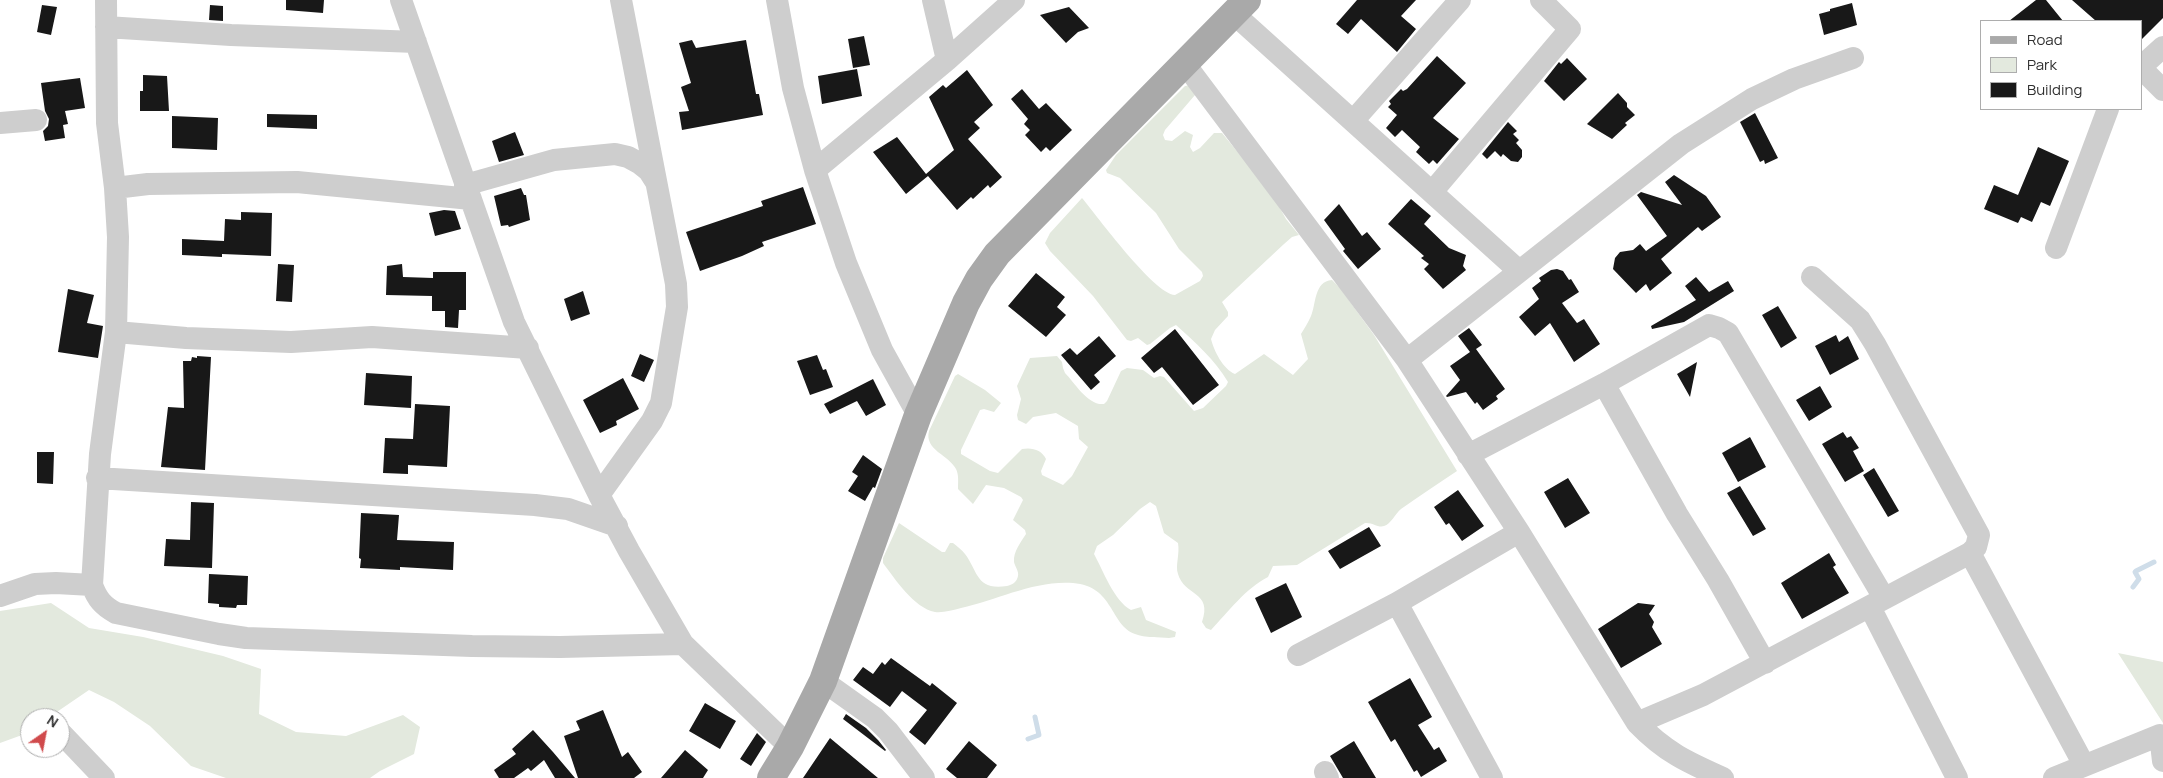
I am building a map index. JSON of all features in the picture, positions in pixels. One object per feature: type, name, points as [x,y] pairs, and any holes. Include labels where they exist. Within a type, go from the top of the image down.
[{"type":"main road","points":[[771,778],[790,747],[823,681],[918,415],[966,303],[983,273],[1004,247],[1240,7]]},
{"type":"street","points":[[106,0],[107,124],[118,237],[116,332],[97,478],[92,585],[97,598],[104,607],[116,613],[246,638],[472,646],[560,647],[683,644]]},
{"type":"street","points":[[401,0],[514,322],[599,495],[683,644],[790,747]]},
{"type":"street","points":[[599,495],[652,421],[662,403],[677,307],[676,284],[622,0]]},
{"type":"street","points":[[777,0],[794,88],[815,170],[846,263],[882,350],[918,415]]},
{"type":"street","points":[[933,0],[947,60]]},
{"type":"street","points":[[815,170],[947,60],[1014,0]]},
{"type":"street","points":[[1353,121],[1460,0]]},
{"type":"street","points":[[1432,192],[1570,28],[1542,0]]},
{"type":"street","points":[[1240,7],[1353,121],[1518,270]]},
{"type":"street","points":[[106,27],[231,35],[416,42]]},
{"type":"street","points":[[2143,67],[2163,47]]},
{"type":"street","points":[[1406,360],[1518,270],[1681,144],[1752,99],[1794,79],[1853,58]]},
{"type":"street","points":[[1185,64],[1406,360],[1519,532],[1636,723],[1654,741],[1671,754],[1723,778]]},
{"type":"street","points":[[2143,69],[2163,90]]},
{"type":"street","points":[[2056,248],[2108,110]]},
{"type":"street","points":[[0,123],[36,120]]},
{"type":"street","points":[[114,188],[148,184],[297,182],[468,192],[554,160],[615,154],[628,157],[639,163],[649,171],[656,182]]},
{"type":"street","points":[[1636,723],[1703,695],[1765,663],[1970,553],[1976,547],[1979,534],[1875,344],[1860,320],[1812,277]]},
{"type":"street","points":[[1468,455],[1604,384],[1709,326],[1719,328],[1728,333],[1877,603],[1957,778]]},
{"type":"street","points":[[116,332],[186,338],[291,342],[372,337],[528,348]]},
{"type":"street","points":[[1604,384],[1677,514],[1718,580],[1765,663]]},
{"type":"street","points":[[97,478],[535,505],[568,509],[617,526]]},
{"type":"street","points":[[1298,655],[1397,603],[1519,532]]},
{"type":"street","points":[[1970,553],[2084,765]]},
{"type":"street","points":[[0,596],[35,584],[92,585]]},
{"type":"street","points":[[1397,603],[1492,778]]},
{"type":"street","points":[[823,681],[876,718],[924,778]]},
{"type":"street","points":[[2054,778],[2160,735],[2163,761]]},
{"type":"street","points":[[70,742],[104,778]]},
{"type":"green space","points":[[1191,85],[1195,95],[1165,130],[1163,135],[1165,140],[1172,141],[1185,131],[1193,135],[1190,147],[1193,152],[1200,148],[1214,133],[1222,133],[1272,194],[1286,219],[1299,235],[1292,237],[1222,302],[1228,312],[1228,316],[1215,330],[1211,339],[1220,359],[1235,374],[1264,354],[1293,375],[1308,359],[1301,334],[1313,311],[1319,289],[1326,281],[1332,280],[1340,288],[1374,335],[1457,471],[1401,509],[1386,525],[1379,526],[1365,523],[1297,565],[1273,566],[1268,577],[1252,587],[1211,630],[1206,628],[1202,622],[1204,605],[1201,599],[1181,581],[1178,574],[1178,543],[1164,533],[1156,506],[1150,502],[1113,535],[1097,546],[1094,554],[1119,600],[1131,610],[1141,607],[1146,620],[1176,632],[1175,637],[1152,637],[1135,634],[1121,623],[1104,598],[1096,591],[1073,583],[1030,587],[975,605],[948,611],[935,612],[927,609],[912,599],[883,563],[883,558],[899,523],[942,552],[945,552],[950,543],[953,543],[965,554],[984,583],[997,587],[1009,586],[1017,580],[1018,574],[1014,562],[1015,555],[1026,534],[1025,530],[1013,520],[1023,500],[1021,497],[1004,488],[986,485],[973,504],[958,489],[958,474],[953,464],[930,443],[928,438],[929,431],[955,376],[958,374],[985,390],[1001,403],[994,412],[984,409],[980,410],[961,450],[961,454],[990,471],[998,473],[1022,449],[1036,450],[1042,453],[1046,459],[1041,471],[1042,475],[1063,485],[1072,476],[1088,447],[1079,439],[1078,426],[1056,413],[1033,417],[1026,424],[1018,420],[1017,415],[1021,399],[1017,386],[1030,358],[1057,356],[1062,362],[1065,373],[1087,398],[1098,404],[1104,404],[1107,401],[1121,371],[1127,368],[1143,370],[1154,378],[1164,377],[1194,411],[1203,408],[1226,386],[1228,382],[1217,366],[1176,325],[1147,345],[1138,338],[1131,341],[1127,340],[1093,296],[1050,251],[1045,243],[1050,233],[1082,198],[1140,269],[1166,291],[1175,295],[1200,281],[1203,276],[1202,272],[1179,249],[1156,213],[1120,178],[1107,173],[1106,170],[1116,155],[1185,86]]},
{"type":"green space","points":[[51,603],[89,628],[143,637],[223,656],[261,669],[259,714],[296,732],[346,736],[403,715],[420,727],[414,754],[370,778],[226,778],[191,766],[150,726],[114,702],[89,690],[63,708],[20,708],[20,736],[0,743],[0,611]]},
{"type":"green space","points":[[2118,653],[2163,662],[2163,723]]},
{"type":"building","points":[[286,0],[324,0],[323,13],[286,10]]},
{"type":"building","points":[[1357,0],[1416,0],[1401,16],[1416,29],[1397,52],[1361,19],[1348,34],[1336,24]]},
{"type":"building","points":[[2036,0],[2046,0],[2062,20],[2010,20]]},
{"type":"building","points":[[2072,0],[2163,0],[2163,18],[2143,38],[2143,20],[2095,20]]},
{"type":"building","points":[[1852,3],[1857,25],[1824,35],[1819,14]]},
{"type":"building","points":[[42,5],[57,7],[51,35],[37,32]]},
{"type":"building","points":[[210,5],[223,6],[223,21],[209,20]]},
{"type":"building","points":[[1069,7],[1089,28],[1078,32],[1066,43],[1040,15]]},
{"type":"building","points":[[864,36],[870,65],[853,68],[848,39]]},
{"type":"building","points":[[692,40],[696,48],[746,40],[756,94],[759,94],[763,115],[682,130],[679,112],[689,111],[681,87],[691,83],[679,43]]},
{"type":"building","points":[[1437,56],[1466,83],[1433,118],[1459,139],[1437,164],[1433,160],[1429,164],[1416,152],[1420,147],[1402,130],[1395,137],[1386,128],[1397,115],[1388,107],[1391,104],[1389,101],[1401,89],[1403,91],[1407,89]]},
{"type":"building","points":[[1567,58],[1587,79],[1564,101],[1544,81],[1559,62],[1561,64]]},
{"type":"building","points":[[857,69],[862,96],[822,104],[818,76]]},
{"type":"building","points":[[967,70],[993,105],[974,122],[980,128],[968,139],[1002,177],[990,188],[988,185],[973,199],[971,197],[957,210],[928,176],[906,194],[873,152],[897,137],[926,174],[954,150],[929,97],[943,85],[946,88]]},
{"type":"building","points":[[143,75],[167,76],[169,111],[140,111],[140,91],[143,91]]},
{"type":"building","points":[[80,78],[85,108],[65,111],[68,124],[63,125],[65,138],[45,141],[43,131],[48,126],[49,119],[45,111],[41,83]]},
{"type":"building","points":[[1022,89],[1039,109],[1046,103],[1072,130],[1050,151],[1046,147],[1041,152],[1025,135],[1030,130],[1024,124],[1028,119],[1011,99]]},
{"type":"building","points":[[1618,93],[1635,115],[1625,123],[1627,125],[1612,139],[1587,124]]},
{"type":"building","points":[[1755,113],[1778,158],[1765,164],[1764,160],[1760,162],[1740,122]]},
{"type":"building","points":[[267,114],[317,115],[317,129],[267,127]]},
{"type":"building","points":[[172,116],[218,118],[217,150],[172,148]]},
{"type":"building","points":[[1508,122],[1517,131],[1513,134],[1519,140],[1516,143],[1522,150],[1522,157],[1518,162],[1511,161],[1503,154],[1501,157],[1495,151],[1487,159],[1482,154]]},
{"type":"building","points":[[515,132],[524,155],[499,162],[492,141]]},
{"type":"building","points":[[2038,147],[2069,161],[2050,206],[2041,202],[2032,222],[2021,217],[2018,223],[1984,209],[1994,185],[2018,195]]},
{"type":"building","points":[[1674,175],[1706,196],[1721,217],[1702,231],[1698,227],[1661,259],[1672,273],[1650,291],[1646,284],[1636,293],[1613,269],[1615,258],[1620,252],[1633,250],[1640,244],[1646,251],[1667,236],[1637,195],[1641,192],[1682,205],[1665,182]]},
{"type":"building","points":[[803,187],[816,224],[762,242],[764,246],[700,271],[686,232],[763,206],[761,201]]},
{"type":"building","points":[[521,188],[524,195],[526,195],[530,220],[509,227],[508,225],[501,226],[494,196]]},
{"type":"building","points":[[1411,199],[1431,216],[1424,224],[1449,248],[1466,255],[1463,266],[1466,270],[1443,289],[1424,269],[1429,264],[1421,258],[1424,256],[1388,224]]},
{"type":"building","points":[[1339,204],[1362,236],[1367,232],[1381,249],[1358,269],[1343,251],[1345,249],[1324,220]]},
{"type":"building","points":[[444,210],[455,211],[461,229],[435,236],[429,213]]},
{"type":"building","points":[[241,212],[272,213],[271,256],[222,254],[222,257],[182,255],[182,239],[224,241],[225,219],[241,220]]},
{"type":"building","points":[[278,264],[294,265],[292,302],[276,301]]},
{"type":"building","points":[[402,264],[403,277],[433,278],[433,272],[466,272],[466,310],[459,310],[458,328],[445,327],[445,311],[432,311],[432,296],[386,295],[387,266]]},
{"type":"building","points":[[1551,270],[1563,271],[1569,280],[1571,279],[1579,292],[1562,303],[1577,323],[1584,319],[1600,344],[1574,362],[1550,323],[1535,336],[1519,317],[1539,299],[1532,288],[1541,281],[1539,278]]},
{"type":"building","points":[[1036,273],[1065,297],[1057,307],[1066,315],[1046,337],[1008,306]]},
{"type":"building","points":[[1696,277],[1709,292],[1728,281],[1734,291],[1684,322],[1652,329],[1651,326],[1696,300],[1685,286]]},
{"type":"building","points":[[68,289],[94,295],[87,323],[103,326],[98,358],[58,352]]},
{"type":"building","points":[[583,291],[590,314],[571,321],[564,299]]},
{"type":"building","points":[[1778,306],[1797,338],[1781,348],[1762,315]]},
{"type":"building","points":[[1469,328],[1482,345],[1476,349],[1505,389],[1496,396],[1498,399],[1483,410],[1477,402],[1475,404],[1466,392],[1446,396],[1460,380],[1450,366],[1470,352],[1458,336]]},
{"type":"building","points":[[1175,329],[1219,385],[1193,405],[1162,367],[1154,373],[1141,358]]},
{"type":"building","points":[[1836,335],[1839,342],[1848,336],[1859,359],[1830,375],[1815,346]]},
{"type":"building","points":[[1099,336],[1116,356],[1094,375],[1100,382],[1091,390],[1061,355],[1070,348],[1077,355]]},
{"type":"building","points":[[640,354],[654,360],[644,382],[631,376]]},
{"type":"building","points":[[817,355],[823,370],[826,369],[833,387],[810,395],[797,361]]},
{"type":"building","points":[[197,356],[211,357],[205,470],[161,467],[168,407],[184,408],[183,361],[191,361],[192,357],[197,358]]},
{"type":"building","points":[[1697,362],[1690,397],[1677,374]]},
{"type":"building","points":[[366,373],[412,376],[411,408],[364,405]]},
{"type":"building","points":[[623,378],[639,409],[616,421],[617,425],[600,433],[583,400]]},
{"type":"building","points":[[873,379],[886,405],[866,416],[857,401],[830,414],[824,404]]},
{"type":"building","points":[[1820,386],[1832,407],[1809,421],[1796,400]]},
{"type":"building","points":[[415,404],[450,406],[447,467],[408,465],[408,474],[383,473],[385,438],[413,439]]},
{"type":"building","points":[[1843,432],[1847,438],[1851,436],[1859,448],[1853,451],[1864,471],[1845,482],[1822,444]]},
{"type":"building","points":[[1750,437],[1766,467],[1738,482],[1722,453]]},
{"type":"building","points":[[37,452],[54,452],[53,484],[37,483]]},
{"type":"building","points":[[863,455],[882,469],[875,488],[873,487],[865,501],[848,491],[858,476],[852,472]]},
{"type":"building","points":[[1874,468],[1899,511],[1888,517],[1863,475]]},
{"type":"building","points":[[1568,478],[1590,513],[1565,528],[1544,492]]},
{"type":"building","points":[[1740,486],[1766,529],[1753,536],[1727,493]]},
{"type":"building","points":[[1458,490],[1484,526],[1462,541],[1449,523],[1446,525],[1434,507]]},
{"type":"building","points":[[191,502],[214,503],[212,568],[164,566],[166,539],[190,540]]},
{"type":"building","points":[[361,513],[399,515],[397,540],[454,542],[453,570],[400,567],[400,570],[360,568]]},
{"type":"building","points":[[1369,527],[1381,546],[1340,569],[1328,551]]},
{"type":"building","points":[[1829,553],[1836,565],[1833,567],[1849,593],[1802,619],[1781,583]]},
{"type":"building","points":[[209,574],[248,576],[247,605],[237,605],[236,608],[219,607],[219,604],[208,603]]},
{"type":"building","points":[[1286,583],[1302,617],[1271,633],[1255,598]]},
{"type":"building","points":[[1638,603],[1655,605],[1649,614],[1654,622],[1652,627],[1662,644],[1621,668],[1598,629]]},
{"type":"building","points":[[891,658],[930,686],[932,683],[957,703],[925,745],[909,732],[927,710],[902,691],[890,707],[853,680],[863,667],[873,674],[882,662],[885,665]]},
{"type":"building","points":[[1410,678],[1432,717],[1418,725],[1434,750],[1439,747],[1447,761],[1421,777],[1417,770],[1414,772],[1395,739],[1391,742],[1368,702]]},
{"type":"building","points":[[705,703],[736,721],[720,749],[689,731]]},
{"type":"building","points":[[603,710],[622,757],[628,752],[642,772],[634,778],[578,778],[564,736],[580,730],[576,721]]},
{"type":"building","points":[[846,714],[866,728],[886,750],[843,719]]},
{"type":"building","points":[[533,730],[575,778],[555,778],[544,760],[531,771],[528,768],[514,778],[499,778],[494,770],[516,754],[512,749]]},
{"type":"building","points":[[757,733],[766,742],[751,766],[740,759]]},
{"type":"building","points":[[830,738],[878,778],[803,778]]},
{"type":"building","points":[[969,741],[997,765],[987,778],[957,778],[946,769]]},
{"type":"building","points":[[1354,741],[1376,778],[1343,778],[1330,756]]},
{"type":"building","points":[[685,750],[708,770],[703,778],[661,778]]},
{"type":"waterway","points":[[2133,587],[2139,579],[2135,572],[2154,562]]},
{"type":"waterway","points":[[1028,739],[1039,735],[1035,717]]}]
